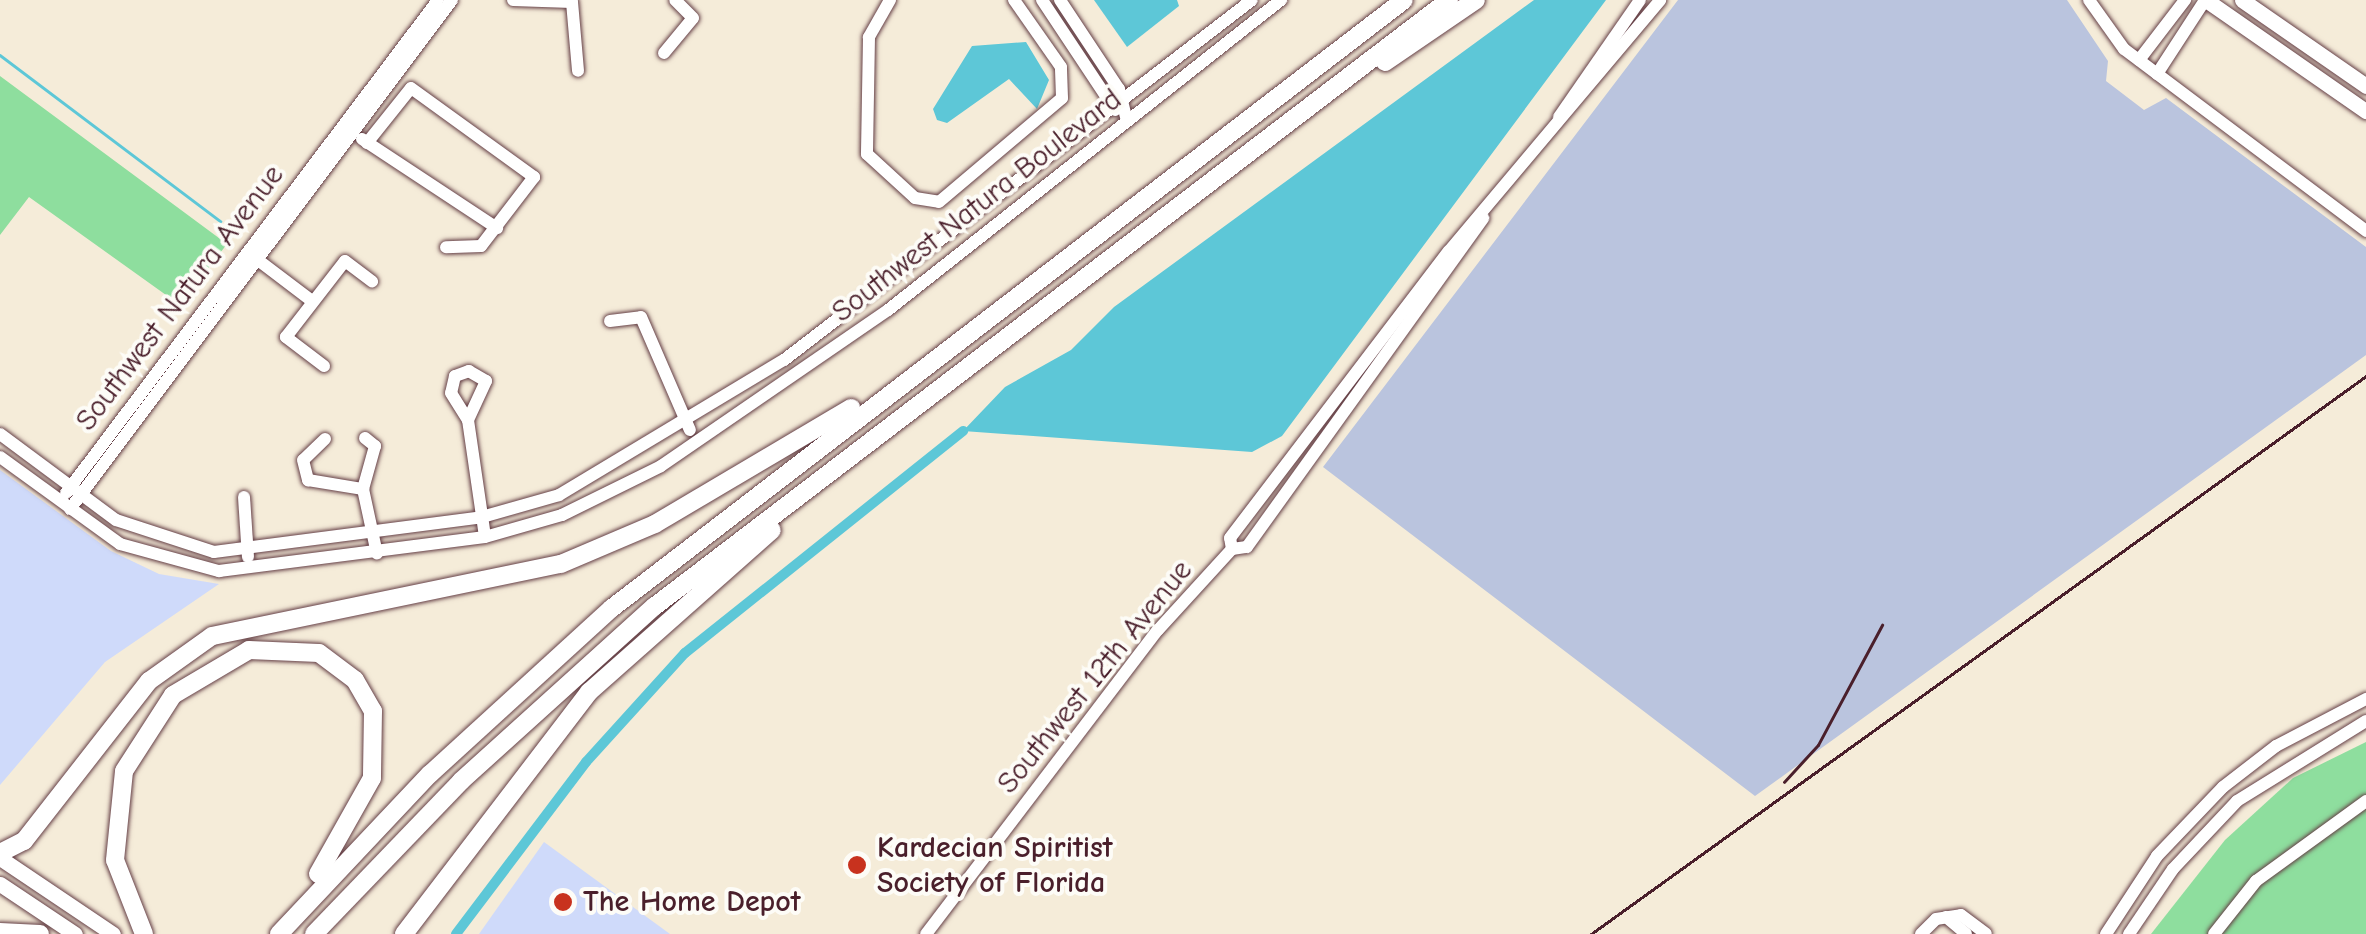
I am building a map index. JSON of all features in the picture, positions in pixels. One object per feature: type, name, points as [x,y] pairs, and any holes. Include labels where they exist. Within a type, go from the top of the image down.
[{"type":"highway","points":[[265,934],[318,874],[555,644],[851,408],[1386,0]]},
{"type":"highway","points":[[278,934],[442,762],[637,587],[1404,0]]},
{"type":"highway","points":[[300,934],[451,776],[640,606],[1430,0]]},
{"type":"highway","points":[[314,934],[556,692],[853,453],[1449,0]]},
{"type":"highway","points":[[1328,93],[1476,0]]},
{"type":"highway","points":[[0,856],[24,841],[139,691],[201,642],[263,618],[488,584],[581,557],[851,408]]},
{"type":"highway","points":[[404,934],[598,682],[853,453]]},
{"type":"highway","points":[[144,934],[115,860],[124,770],[173,695],[249,650],[319,653],[355,680],[373,711],[372,778],[318,874]]},
{"type":"highway","points":[[0,932],[40,934]]},
{"type":"main road","points":[[2206,0],[2366,111]]},
{"type":"main road","points":[[2242,0],[2366,86]]},
{"type":"main road","points":[[0,856],[113,934]]},
{"type":"main road","points":[[0,884],[75,934]]},
{"type":"street","name":"Southwest Natura Avenue","points":[[65,506],[70,486],[438,0]]},
{"type":"street","name":"Southwest Natura Avenue","points":[[361,139],[452,0]]},
{"type":"street","points":[[513,0],[576,1],[578,71]]},
{"type":"street","points":[[664,53],[694,18],[674,0]]},
{"type":"street","points":[[890,0],[870,37],[867,154],[915,198],[938,202],[1062,98],[1061,67],[1014,0]]},
{"type":"street","points":[[1042,0],[1066,41],[1118,103]]},
{"type":"street","points":[[1060,0],[1127,120]]},
{"type":"street","name":"Southwest Natura Boulevard","points":[[0,434],[82,495],[153,538],[248,552],[482,517],[594,480],[687,425],[932,254],[1252,0]]},
{"type":"street","name":"Southwest Natura Boulevard","points":[[0,457],[65,506],[164,562],[250,570],[485,537],[590,502],[696,440],[888,310],[1281,0]]},
{"type":"street","name":"Southwest 12th Avenue","points":[[1548,136],[1640,0]]},
{"type":"street","name":"Southwest 12th Avenue","points":[[926,934],[1148,642],[1232,549],[1230,538],[1660,0]]},
{"type":"street","points":[[2090,0],[2100,23],[2138,60],[2366,231]]},
{"type":"street","points":[[2138,60],[2185,0]]},
{"type":"street","points":[[2157,74],[2206,0]]},
{"type":"street","points":[[1066,41],[1080,32]]},
{"type":"street","name":"Southwest Natura Avenue","points":[[65,506],[82,495],[260,261],[405,92],[418,90],[534,177],[498,228],[469,251],[446,247]]},
{"type":"street","points":[[343,126],[498,228]]},
{"type":"street","points":[[248,252],[312,301]]},
{"type":"street","points":[[324,366],[286,337],[345,260],[372,281]]},
{"type":"street","points":[[610,320],[641,317],[696,440]]},
{"type":"street","points":[[468,420],[485,537]]},
{"type":"street","points":[[324,438],[303,460],[308,480],[363,489]]},
{"type":"street","points":[[365,438],[375,456],[363,489],[377,554]]},
{"type":"street","points":[[104,440],[116,449]]},
{"type":"street","points":[[244,497],[250,570]]},
{"type":"street","points":[[2106,934],[2156,856],[2210,798],[2276,746],[2366,699]]},
{"type":"street","points":[[2129,934],[2173,868],[2238,801],[2366,721]]},
{"type":"street","points":[[2214,933],[2268,871],[2366,801]]},
{"type":"street","points":[[1921,934],[1946,917],[1962,915],[1986,934]]},
{"type":"street","points":[[1946,917],[1966,934]]},
{"type":"shaded area","points":[[1678,0],[2067,0],[2108,61],[2106,81],[2144,110],[2166,98],[2366,247],[2366,355],[1755,796],[1323,467]]},
{"type":"shaded area","points":[[0,470],[111,551],[159,574],[219,584],[105,662],[0,785]]},
{"type":"shaded area","points":[[544,842],[670,934],[479,934]]},
{"type":"green space","points":[[0,76],[227,244],[180,305],[29,197],[0,235]]},
{"type":"green space","points":[[2366,742],[2366,934],[2151,934],[2225,840],[2293,778]]},
{"type":"water","points":[[1094,0],[1177,0],[1179,6],[1127,47]]},
{"type":"water","points":[[1534,0],[1606,0],[1282,436],[1252,452],[963,431],[1005,387],[1071,350],[1114,307]]},
{"type":"water","points":[[1026,42],[1049,80],[1037,109],[1009,79],[947,123],[937,120],[933,109],[972,46]]},
{"type":"waterway","points":[[0,55],[220,221]]},
{"type":"waterway","points":[[456,934],[586,762],[685,653],[963,431]]},
{"type":"railway","points":[[1591,934],[2366,376]]},
{"type":"railway","points":[[1784,782],[1818,745],[1882,625]]},
{"type":"place","name":"Kardecian Spiritist Society of Florida","points":[[857,865]]},
{"type":"place","name":"The Home Depot","points":[[563,902]]}]
